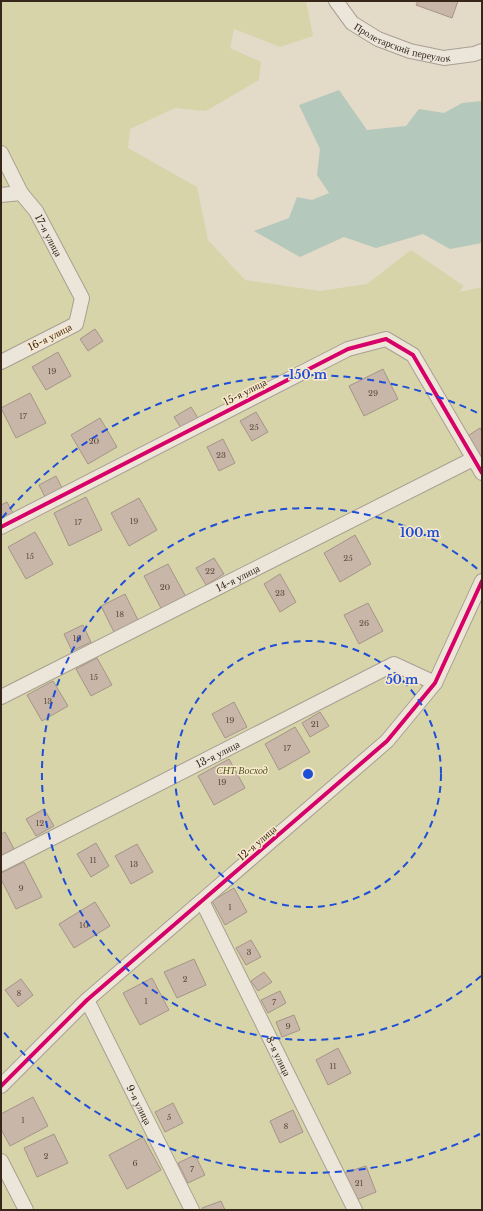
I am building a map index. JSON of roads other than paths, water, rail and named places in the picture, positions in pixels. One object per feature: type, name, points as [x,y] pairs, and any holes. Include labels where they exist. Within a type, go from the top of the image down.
[{"type":"street","name":"Пролетарский переулок","points":[[336,1],[352,23],[378,39],[410,51],[444,58],[474,54],[482,51]]},
{"type":"street","name":"17-я улица","points":[[1,153],[21,193],[36,211],[82,298]]},
{"type":"street","points":[[1,194],[21,193]]},
{"type":"street","name":"16-я улица","points":[[1,362],[76,324],[82,298]]},
{"type":"street","name":"15-я улица","points":[[1,527],[348,349],[386,339],[413,355],[482,473]]},
{"type":"street","name":"14-я улица","points":[[1,696],[473,459]]},
{"type":"street","name":"12-я улица","points":[[1,1086],[87,1000],[387,741],[435,683],[482,581]]},
{"type":"street","name":"13-я улица","points":[[1,864],[394,664],[435,683]]},
{"type":"street","name":"8-я улица","points":[[202,901],[355,1210]]},
{"type":"street","name":"9-я улица","points":[[87,1000],[192,1210]]},
{"type":"street","points":[[1,1160],[26,1210]]},
{"type":"park label","name":"СНТ Восход","points":[[242,770]]}]
